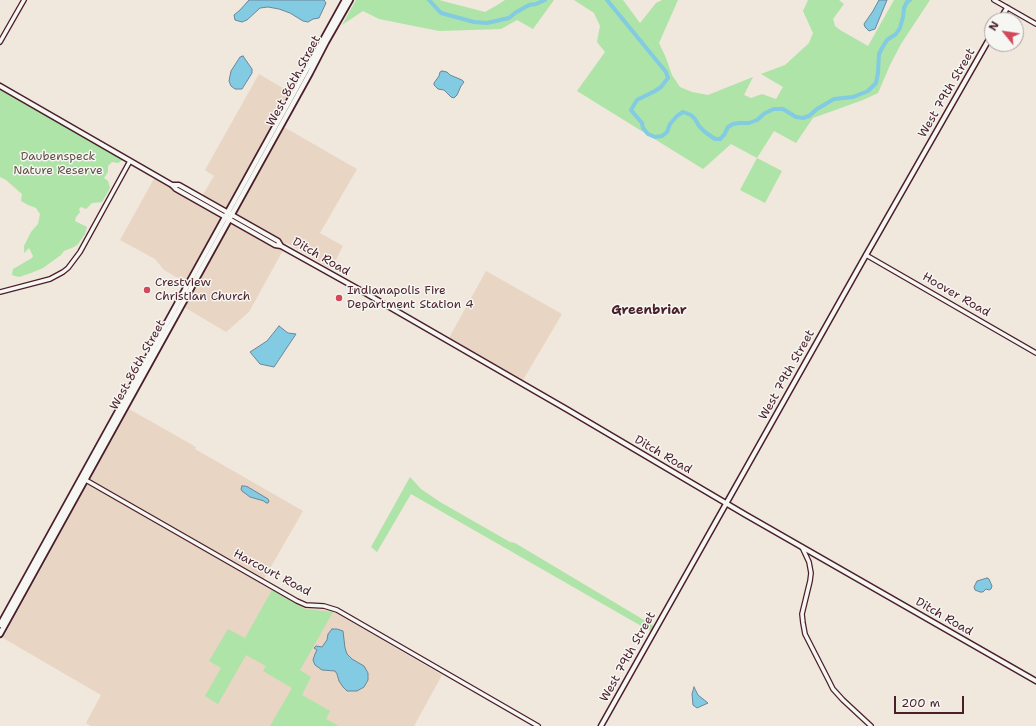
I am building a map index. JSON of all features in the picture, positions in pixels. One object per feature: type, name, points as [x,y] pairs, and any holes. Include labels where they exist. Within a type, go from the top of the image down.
[{"type":"main road","name":"West 86th Street","points":[[229,216],[345,0]]},
{"type":"main road","name":"West 86th Street","points":[[0,634],[84,478],[350,0]]},
{"type":"main road","points":[[1005,12],[1007,8]]},
{"type":"main road","name":"West 79th Street","points":[[601,726],[984,48]]},
{"type":"main road","name":"Ditch Road","points":[[0,86],[172,184],[176,189],[229,216],[275,245],[281,246],[568,410],[726,504],[1036,681]]},
{"type":"main road","name":"West 86th Street","points":[[0,625],[84,478]]},
{"type":"street","points":[[0,42],[24,0]]},
{"type":"street","points":[[994,0],[1036,24]]},
{"type":"street","points":[[0,292],[50,279],[68,268],[80,252],[130,161]]},
{"type":"street","name":"Hoover Road","points":[[866,255],[1036,353]]},
{"type":"street","name":"Harcourt Road","points":[[84,478],[300,602],[337,610],[538,726]]},
{"type":"street","points":[[802,547],[809,562],[811,573],[802,614],[802,623],[805,634],[833,689],[871,726]]},
{"type":"shaded area","points":[[259,74],[291,93],[275,122],[357,169],[320,233],[343,246],[331,269],[287,243],[249,312],[226,332],[184,307],[194,288],[164,270],[155,259],[120,240],[155,177],[173,190],[198,203],[214,176],[205,170]]},
{"type":"shaded area","points":[[486,271],[562,314],[523,380],[449,338]]},
{"type":"shaded area","points":[[129,409],[303,511],[261,584],[305,608],[331,610],[442,675],[414,726],[91,726],[86,723],[101,695],[3,638]]},
{"type":"green space","points":[[356,0],[439,0],[485,12],[505,0],[554,0],[533,29],[517,20],[501,29],[439,31],[379,19],[363,11],[342,25]]},
{"type":"green space","points":[[574,0],[623,0],[640,23],[656,3],[662,0],[678,0],[659,43],[672,75],[680,87],[692,92],[708,95],[753,77],[744,95],[751,98],[762,94],[776,99],[783,87],[761,74],[785,65],[809,43],[813,33],[803,11],[808,0],[839,0],[844,4],[833,19],[835,26],[868,46],[894,0],[930,0],[901,44],[878,93],[813,118],[796,143],[774,131],[757,158],[731,144],[703,169],[577,91],[605,52],[597,42],[600,26],[594,13]]},
{"type":"green space","name":"Daubenspeck Nature Reserve","points":[[0,90],[124,159],[118,163],[112,162],[108,166],[108,172],[104,178],[108,181],[110,188],[102,202],[92,203],[86,209],[81,207],[79,209],[80,212],[75,221],[87,227],[85,234],[78,244],[64,251],[61,255],[43,268],[19,277],[12,275],[13,269],[33,256],[29,248],[24,253],[24,246],[31,232],[38,224],[40,214],[36,208],[21,201],[22,194],[6,180],[0,177]]},
{"type":"green space","points":[[757,158],[782,171],[765,203],[740,190]]},
{"type":"green space","points":[[410,477],[421,489],[440,502],[510,542],[515,543],[654,626],[650,631],[411,494],[377,552],[371,547]]},
{"type":"green space","points":[[272,590],[305,609],[333,612],[300,670],[311,677],[302,695],[330,711],[326,719],[339,726],[270,726],[292,688],[263,671],[266,666],[246,655],[218,704],[205,696],[221,668],[209,661],[228,629],[245,638]]},
{"type":"water","points":[[249,0],[324,0],[326,3],[319,18],[308,22],[303,21],[290,13],[268,7],[260,8],[247,20],[242,22],[235,20],[234,15]]},
{"type":"water","points":[[879,0],[887,0],[875,29],[869,31],[864,24]]},
{"type":"water","points":[[243,56],[252,69],[252,73],[242,89],[235,89],[231,86],[229,81],[231,71],[240,57]]},
{"type":"water","points":[[440,72],[447,72],[464,82],[454,98],[444,90],[438,89],[434,85]]},
{"type":"water","points":[[279,326],[288,333],[296,334],[274,367],[260,364],[250,352],[267,341]]},
{"type":"water","points":[[242,486],[248,487],[268,499],[268,503],[250,497],[242,491]]},
{"type":"water","points":[[987,578],[992,586],[991,589],[986,589],[983,592],[975,590],[974,587],[977,581]]},
{"type":"water","points":[[332,629],[343,631],[347,654],[352,659],[364,666],[368,673],[368,680],[364,687],[357,691],[347,691],[339,681],[335,671],[322,670],[315,665],[313,660],[317,650],[314,648],[316,646],[322,647]]},
{"type":"water","points":[[694,687],[698,695],[708,703],[697,708],[693,705],[692,694]]},
{"type":"waterway","points":[[429,0],[441,13],[474,22],[487,23],[509,18],[529,5],[545,0]]},
{"type":"waterway","points":[[607,0],[666,72],[668,78],[661,87],[637,100],[631,110],[642,123],[643,128],[648,134],[655,137],[662,136],[667,132],[670,124],[683,112],[691,115],[699,126],[715,139],[720,139],[728,127],[733,124],[749,123],[757,120],[765,113],[774,109],[783,109],[796,117],[803,118],[809,116],[817,109],[834,99],[853,97],[868,91],[876,83],[879,54],[887,40],[896,34],[900,28],[904,8],[910,0]]},
{"type":"place","name":"Crestview Christian Church","points":[[147,290]]},
{"type":"place","name":"Indianapolis Fire Department Station 4","points":[[339,298]]},
{"type":"district","name":"Greenbriar","points":[[649,311]]}]
